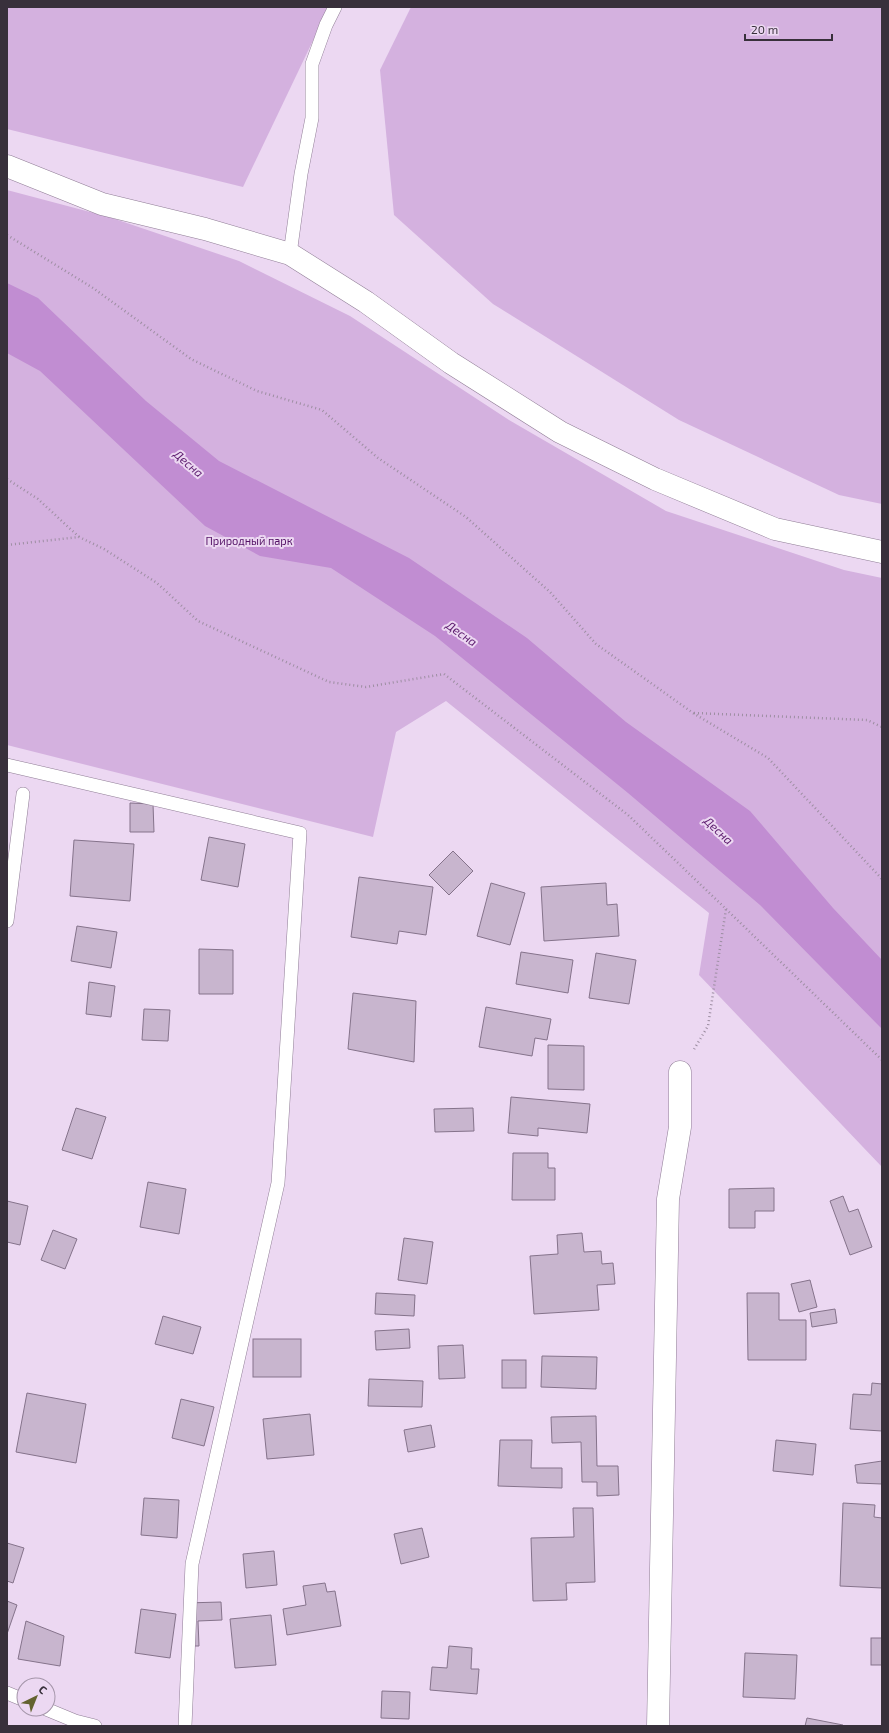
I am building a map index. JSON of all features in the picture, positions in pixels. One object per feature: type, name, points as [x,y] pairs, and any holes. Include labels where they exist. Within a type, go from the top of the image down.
[{"type":"street","points":[[7,166],[102,204],[205,229],[290,254],[366,302],[451,363],[560,432],[655,479],[775,529],[882,552]]},
{"type":"street","points":[[658,1726],[668,1199],[680,1127],[680,1072]]},
{"type":"lane","points":[[290,254],[301,174],[312,118],[312,64],[326,25],[335,7]]},
{"type":"lane","points":[[7,765],[300,833],[278,1182],[192,1564],[185,1726]]},
{"type":"lane","points":[[7,921],[23,794]]},
{"type":"lane","points":[[56,1713],[75,1721],[95,1726]]},
{"type":"path","points":[[7,235],[93,288],[191,359],[257,391],[322,410],[378,458],[466,518],[550,592],[596,644],[693,713],[768,758],[882,879]]},
{"type":"path","points":[[7,479],[38,499],[79,537],[104,549],[157,583],[198,621],[330,682],[366,687],[444,674],[628,815],[882,1060]]},
{"type":"path","points":[[7,545],[79,537]]},
{"type":"path","points":[[693,713],[866,720],[882,727]]},
{"type":"path","points":[[680,1072],[708,1026],[726,909]]},
{"type":"green space","points":[[7,7],[329,7],[243,187],[7,129]]},
{"type":"green space","points":[[411,7],[882,7],[882,504],[839,495],[679,420],[493,304],[394,215],[380,70]]},
{"type":"green space","name":"Природный парк","points":[[7,190],[109,217],[239,261],[350,316],[509,420],[666,511],[844,570],[882,578],[882,1167],[699,975],[709,913],[446,701],[396,732],[373,837],[7,745]]},
{"type":"water","name":"Десна","points":[[7,283],[38,298],[146,401],[219,461],[409,558],[527,638],[626,722],[750,811],[833,908],[882,960],[882,1029],[760,905],[628,793],[435,636],[331,568],[260,556],[205,526],[40,371],[7,353]]},
{"type":"building","points":[[130,803],[153,804],[154,832],[130,832]]},
{"type":"building","points":[[209,837],[245,844],[238,887],[201,880]]},
{"type":"building","points":[[74,840],[134,844],[130,901],[70,896]]},
{"type":"building","points":[[453,851],[473,871],[449,895],[429,875]]},
{"type":"building","points":[[359,877],[433,887],[426,935],[399,931],[397,944],[351,937]]},
{"type":"building","points":[[491,883],[525,893],[510,945],[477,936]]},
{"type":"building","points":[[606,883],[607,905],[617,904],[619,936],[544,941],[541,887]]},
{"type":"building","points":[[77,926],[117,932],[111,968],[71,961]]},
{"type":"building","points":[[199,949],[233,950],[233,994],[199,994]]},
{"type":"building","points":[[521,952],[573,960],[568,993],[516,984]]},
{"type":"building","points":[[596,953],[636,960],[629,1004],[589,998]]},
{"type":"building","points":[[89,982],[115,986],[111,1017],[86,1014]]},
{"type":"building","points":[[353,993],[416,1001],[414,1062],[348,1049]]},
{"type":"building","points":[[486,1007],[551,1019],[547,1040],[535,1038],[532,1056],[479,1047]]},
{"type":"building","points":[[144,1009],[170,1010],[168,1041],[142,1040]]},
{"type":"building","points":[[548,1045],[584,1046],[584,1090],[548,1089]]},
{"type":"building","points":[[511,1097],[590,1104],[587,1133],[538,1128],[538,1136],[508,1133]]},
{"type":"building","points":[[76,1108],[106,1117],[92,1159],[62,1150]]},
{"type":"building","points":[[473,1108],[474,1131],[435,1132],[434,1109]]},
{"type":"building","points":[[513,1153],[548,1153],[548,1168],[555,1168],[555,1200],[512,1200]]},
{"type":"building","points":[[148,1182],[186,1189],[179,1234],[140,1227]]},
{"type":"building","points":[[774,1188],[774,1211],[755,1211],[755,1228],[729,1228],[729,1189]]},
{"type":"building","points":[[843,1196],[849,1212],[858,1209],[872,1247],[850,1255],[830,1201]]},
{"type":"building","points":[[7,1201],[28,1206],[20,1245],[7,1242]]},
{"type":"building","points":[[53,1230],[77,1239],[65,1269],[41,1260]]},
{"type":"building","points":[[582,1233],[584,1252],[601,1251],[602,1264],[613,1263],[615,1284],[597,1285],[599,1310],[534,1314],[530,1256],[558,1254],[557,1235]]},
{"type":"building","points":[[404,1238],[433,1242],[427,1284],[398,1280]]},
{"type":"building","points":[[810,1280],[817,1307],[799,1312],[791,1284]]},
{"type":"building","points":[[376,1293],[415,1295],[414,1316],[375,1314]]},
{"type":"building","points":[[747,1293],[779,1293],[779,1320],[806,1320],[806,1360],[748,1360]]},
{"type":"building","points":[[835,1309],[837,1323],[812,1327],[810,1313]]},
{"type":"building","points":[[163,1316],[201,1327],[193,1354],[155,1344]]},
{"type":"building","points":[[409,1329],[410,1348],[376,1350],[375,1331]]},
{"type":"building","points":[[253,1339],[301,1339],[301,1377],[253,1377]]},
{"type":"building","points":[[463,1345],[465,1378],[439,1379],[438,1346]]},
{"type":"building","points":[[542,1356],[597,1357],[596,1389],[541,1387]]},
{"type":"building","points":[[502,1360],[526,1360],[526,1388],[502,1388]]},
{"type":"building","points":[[369,1379],[423,1381],[422,1407],[368,1406]]},
{"type":"building","points":[[872,1383],[882,1384],[882,1431],[850,1429],[853,1394],[871,1395]]},
{"type":"building","points":[[27,1393],[86,1404],[76,1463],[16,1452]]},
{"type":"building","points":[[181,1399],[214,1407],[204,1446],[172,1438]]},
{"type":"building","points":[[310,1414],[314,1455],[267,1459],[263,1419]]},
{"type":"building","points":[[596,1416],[597,1466],[618,1466],[619,1495],[597,1496],[597,1482],[582,1482],[581,1442],[552,1443],[551,1417]]},
{"type":"building","points":[[431,1425],[435,1447],[408,1452],[404,1430]]},
{"type":"building","points":[[500,1440],[532,1440],[531,1468],[562,1468],[562,1488],[498,1486]]},
{"type":"building","points":[[776,1440],[816,1444],[813,1475],[773,1471]]},
{"type":"building","points":[[882,1461],[882,1484],[857,1483],[855,1465]]},
{"type":"building","points":[[144,1498],[179,1500],[177,1538],[141,1535]]},
{"type":"building","points":[[843,1503],[875,1505],[874,1517],[882,1518],[882,1588],[840,1586]]},
{"type":"building","points":[[573,1508],[593,1508],[595,1582],[566,1583],[567,1600],[533,1601],[531,1538],[574,1537]]},
{"type":"building","points":[[422,1528],[429,1557],[401,1564],[394,1534]]},
{"type":"building","points":[[7,1543],[24,1548],[13,1583],[7,1581]]},
{"type":"building","points":[[274,1551],[277,1585],[246,1588],[243,1554]]},
{"type":"building","points":[[325,1583],[327,1592],[335,1591],[341,1626],[287,1635],[283,1609],[306,1605],[303,1586]]},
{"type":"building","points":[[7,1601],[17,1605],[7,1634]]},
{"type":"building","points":[[221,1602],[222,1620],[198,1621],[199,1646],[187,1646],[185,1603]]},
{"type":"building","points":[[141,1609],[176,1614],[170,1658],[135,1653]]},
{"type":"building","points":[[271,1615],[276,1665],[235,1668],[230,1619]]},
{"type":"building","points":[[26,1621],[64,1636],[60,1666],[18,1659]]},
{"type":"building","points":[[871,1638],[882,1638],[882,1665],[871,1665]]},
{"type":"building","points":[[449,1646],[472,1648],[471,1669],[479,1669],[477,1694],[430,1690],[432,1667],[447,1668]]},
{"type":"building","points":[[745,1653],[797,1655],[795,1699],[743,1697]]},
{"type":"building","points":[[382,1691],[410,1692],[409,1719],[381,1718]]},
{"type":"building","points":[[807,1718],[843,1725],[843,1726],[805,1726]]}]
